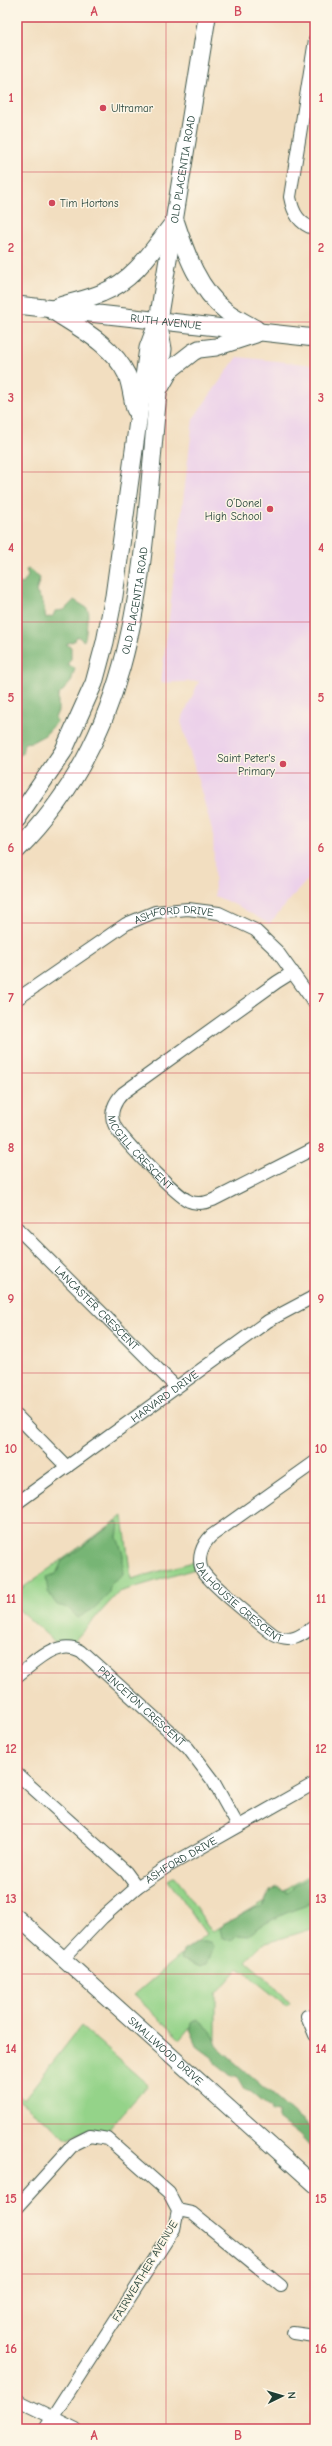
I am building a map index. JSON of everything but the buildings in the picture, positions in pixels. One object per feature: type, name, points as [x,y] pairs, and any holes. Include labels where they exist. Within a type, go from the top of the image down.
[{"type":"main road","name":"OLD PLACENTIA ROAD","points":[[17,819],[64,752],[94,683],[105,642],[114,596],[137,416],[148,348],[158,321],[207,17]]},
{"type":"main road","points":[[49,309],[102,293],[127,278],[140,266],[175,220]]},
{"type":"main road","points":[[175,220],[188,257],[204,285],[225,310],[261,332]]},
{"type":"main road","name":"RUTH AVENUE","points":[[17,305],[315,338]]},
{"type":"main road","points":[[49,309],[92,336],[122,368],[127,376],[137,416]]},
{"type":"main road","name":"OLD PLACENTIA ROAD","points":[[17,850],[34,833],[54,808],[85,760],[104,720],[120,675],[140,587],[156,402],[163,348],[158,321]]},
{"type":"main road","points":[[156,402],[166,376],[186,356],[199,348],[216,347],[261,332]]},
{"type":"street","points":[[315,40],[290,197],[297,217],[307,226],[315,229]]},
{"type":"street","name":"ASHFORD DRIVE","points":[[17,999],[126,924],[150,914],[177,909],[210,911],[243,923],[270,943],[293,972],[315,1004]]},
{"type":"street","name":"MCGILL CRESCENT","points":[[293,972],[123,1093],[116,1101],[112,1119],[116,1129],[130,1145],[180,1195],[195,1203],[213,1200],[315,1148]]},
{"type":"street","name":"LANCASTER CRESCENT","points":[[17,1228],[176,1387]]},
{"type":"street","name":"HARVARD DRIVE","points":[[17,1503],[268,1321],[315,1296]]},
{"type":"street","points":[[17,1416],[67,1467]]},
{"type":"street","name":"DALHOUSIE CRESCENT","points":[[315,1462],[211,1536],[204,1544],[200,1556],[206,1575],[274,1635],[283,1639],[293,1639],[315,1626]]},
{"type":"street","name":"PRINCETON CRESCENT","points":[[17,1676],[56,1649],[71,1648],[80,1651],[188,1748],[213,1781],[238,1826]]},
{"type":"street","points":[[17,1774],[126,1872],[137,1887]]},
{"type":"street","name":"ASHFORD DRIVE","points":[[63,1959],[102,1918],[137,1887],[238,1826],[315,1783]]},
{"type":"street","name":"SMALLWOOD DRIVE","points":[[17,1917],[315,2185]]},
{"type":"street","points":[[308,2016],[315,2035]]},
{"type":"street","name":"FAIRWEATHER AVENUE","points":[[17,2207],[74,2144],[82,2139],[95,2136],[112,2142],[169,2193],[178,2210],[174,2229],[45,2429]]},
{"type":"street","points":[[178,2210],[192,2213],[281,2286]]},
{"type":"street","points":[[293,2333],[315,2336]]},
{"type":"street","points":[[17,2400],[76,2429]]},
{"type":"shaded area","points":[[237,357],[315,365],[315,871],[269,924],[240,907],[215,896],[213,833],[181,721],[199,681],[161,683],[193,419]]},
{"type":"green space","points":[[29,569],[40,578],[36,592],[43,602],[46,618],[53,616],[55,611],[64,610],[74,600],[87,608],[89,613],[84,641],[77,636],[74,641],[66,644],[71,647],[71,659],[67,665],[75,668],[71,682],[58,696],[58,711],[55,718],[57,722],[45,735],[32,742],[24,743],[22,754],[17,757],[17,582],[23,584],[28,576],[26,570]]},
{"type":"green space","points":[[123,1516],[131,1579],[193,1562],[195,1569],[119,1592],[74,1641],[55,1642],[17,1608],[17,1586],[21,1589]]},
{"type":"green space","points":[[116,1521],[119,1524],[117,1537],[123,1554],[123,1575],[111,1584],[108,1595],[93,1609],[78,1618],[68,1608],[57,1605],[48,1592],[46,1577],[56,1574],[62,1561]]},
{"type":"green space","points":[[315,1872],[315,1928],[263,1944],[246,1961],[277,1988],[290,2003],[287,2006],[239,1968],[216,1994],[216,2040],[197,2019],[180,2039],[134,1995],[206,1934],[168,1880],[175,1876],[212,1932]]},
{"type":"green space","points":[[314,1875],[315,1899],[307,1905],[273,1919],[258,1928],[249,1936],[237,1935],[231,1941],[222,1937],[220,1929],[223,1925],[253,1909],[263,1906],[269,1892],[277,1887],[288,1892],[293,1887]]},
{"type":"green space","points":[[197,1942],[211,1942],[214,1946],[207,1964],[200,1967],[181,1959],[183,1951]]},
{"type":"green space","points":[[197,2019],[213,2035],[217,2047],[315,2132],[315,2152],[299,2135],[278,2119],[278,2113],[271,2112],[270,2108],[251,2092],[245,2090],[237,2076],[231,2076],[213,2060],[213,2058],[198,2047],[190,2029],[191,2023]]},
{"type":"green space","points":[[81,2026],[148,2085],[107,2131],[88,2129],[69,2139],[17,2099],[17,2093],[24,2099]]},
{"type":"place","name":"Ultramar","points":[[103,108]]},
{"type":"place","name":"Tim Hortons","points":[[52,203]]},
{"type":"place","name":"O’Donel High School","points":[[270,509]]},
{"type":"place","name":"Saint Peter's Primary","points":[[283,764]]}]
